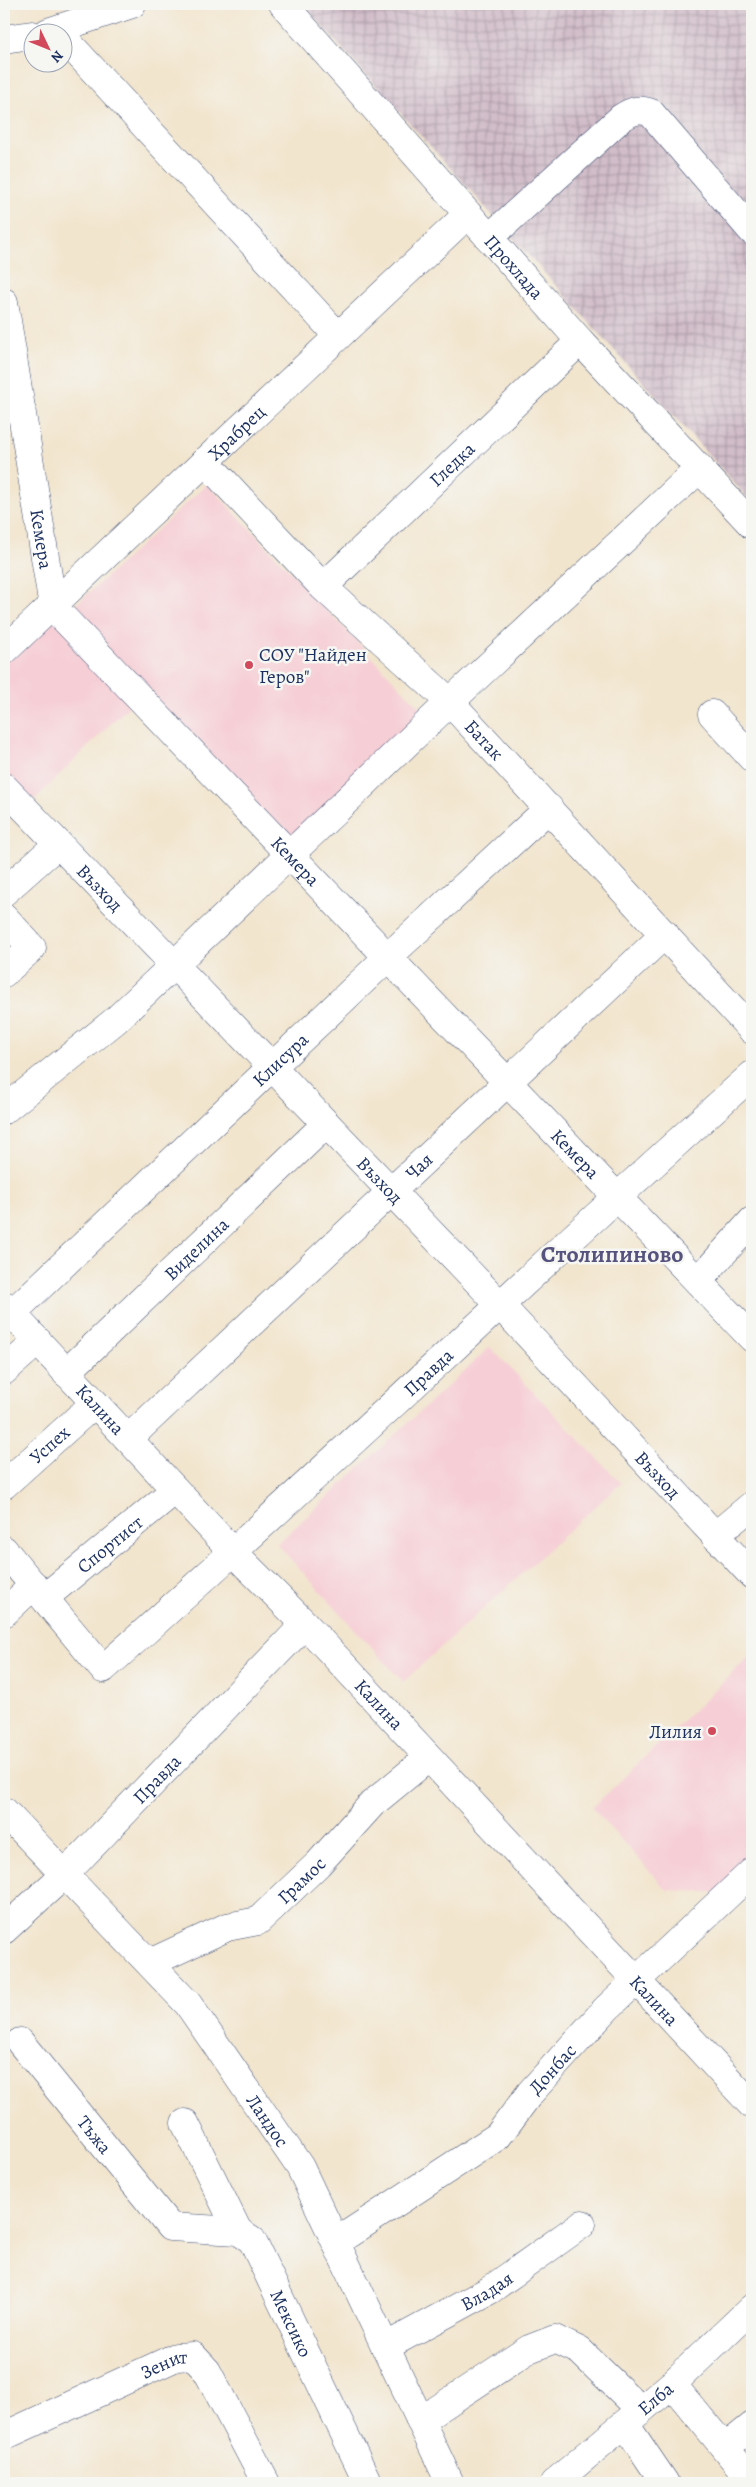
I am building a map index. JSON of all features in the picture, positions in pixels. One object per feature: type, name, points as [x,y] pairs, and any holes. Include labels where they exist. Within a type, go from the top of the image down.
[{"type":"street","points":[[72,26],[132,4]]},
{"type":"street","name":"Прохлада","points":[[283,4],[580,341],[752,525]]},
{"type":"street","points":[[4,39],[22,37]]},
{"type":"street","points":[[72,54],[338,336]]},
{"type":"street","points":[[489,238],[621,118],[633,111],[643,110],[651,113],[752,231]]},
{"type":"street","name":"Храбрец","points":[[4,651],[53,607],[468,214]]},
{"type":"street","name":"Кемера","points":[[4,302],[53,607],[752,1338]]},
{"type":"street","name":"Гледка","points":[[323,588],[580,341]]},
{"type":"street","name":"Батак","points":[[205,461],[323,588],[450,702],[752,1030]]},
{"type":"street","points":[[4,1110],[116,1020],[450,702],[700,468]]},
{"type":"street","points":[[712,714],[752,758]]},
{"type":"street","name":"Възход","points":[[4,787],[501,1306],[752,1575]]},
{"type":"street","name":"Клисура","points":[[8,1309],[272,1067],[549,808]]},
{"type":"street","points":[[4,892],[58,844]]},
{"type":"street","points":[[4,917],[32,948],[4,973]]},
{"type":"street","name":"Чая","points":[[128,1439],[392,1193],[506,1081],[665,934]]},
{"type":"street","name":"Правда","points":[[39,1592],[103,1669],[234,1553],[617,1196],[752,1075]]},
{"type":"street","name":"Виделина","points":[[66,1373],[326,1124]]},
{"type":"street","points":[[698,1281],[752,1221]]},
{"type":"street","name":"Калина","points":[[8,1309],[175,1490],[234,1553],[305,1624],[752,2104]]},
{"type":"street","points":[[4,1371],[38,1341]]},
{"type":"street","name":"Успех","points":[[4,1485],[95,1403]]},
{"type":"street","name":"Спортист","points":[[4,1613],[39,1592],[175,1490]]},
{"type":"street","points":[[715,1536],[752,1506]]},
{"type":"street","points":[[4,1550],[39,1592]]},
{"type":"street","name":"Правда","points":[[4,1930],[64,1875],[305,1624]]},
{"type":"street","name":"Грамос","points":[[150,1963],[227,1927],[258,1921],[318,1864],[372,1804],[428,1758]]},
{"type":"street","name":"Ландос","points":[[4,1811],[188,2004],[300,2167],[450,2483]]},
{"type":"street","name":"Донбас","points":[[336,2242],[498,2136],[530,2094],[636,1979],[752,1872]]},
{"type":"street","name":"Тъжа","points":[[20,2042],[170,2227],[238,2231]]},
{"type":"street","points":[[185,2123],[238,2231]]},
{"type":"street","name":"Владая","points":[[384,2347],[490,2290],[582,2224]]},
{"type":"street","name":"Мексико","points":[[238,2231],[252,2240],[368,2483]]},
{"type":"street","name":"Елба","points":[[554,2483],[672,2384],[752,2308]]},
{"type":"street","points":[[420,2421],[530,2349],[555,2339],[580,2351],[633,2417],[665,2483]]},
{"type":"street","name":"Зенит","points":[[4,2436],[176,2357],[193,2356],[207,2371],[266,2483]]},
{"type":"street","points":[[672,2384],[752,2481]]},
{"type":"street","points":[[725,2448],[752,2426]]},
{"type":"shaded area","points":[[302,4],[752,4],[752,503]]},
{"type":"shaded area","name":"СОУ \"Найден Геров\"","points":[[207,484],[430,718],[290,843],[67,613]]},
{"type":"shaded area","points":[[52,611],[136,699],[27,807],[4,783],[4,655]]},
{"type":"shaded area","points":[[490,1347],[621,1483],[403,1682],[277,1544]]},
{"type":"shaded area","name":"Лилия","points":[[752,1654],[752,1867],[725,1893],[667,1890],[592,1808]]},
{"type":"place","name":"СОУ \"Найден Геров\"","points":[[249,665]]},
{"type":"place","name":"Лилия","points":[[712,1731]]},
{"type":"district","name":"Столипиново","points":[[612,1254]]}]
